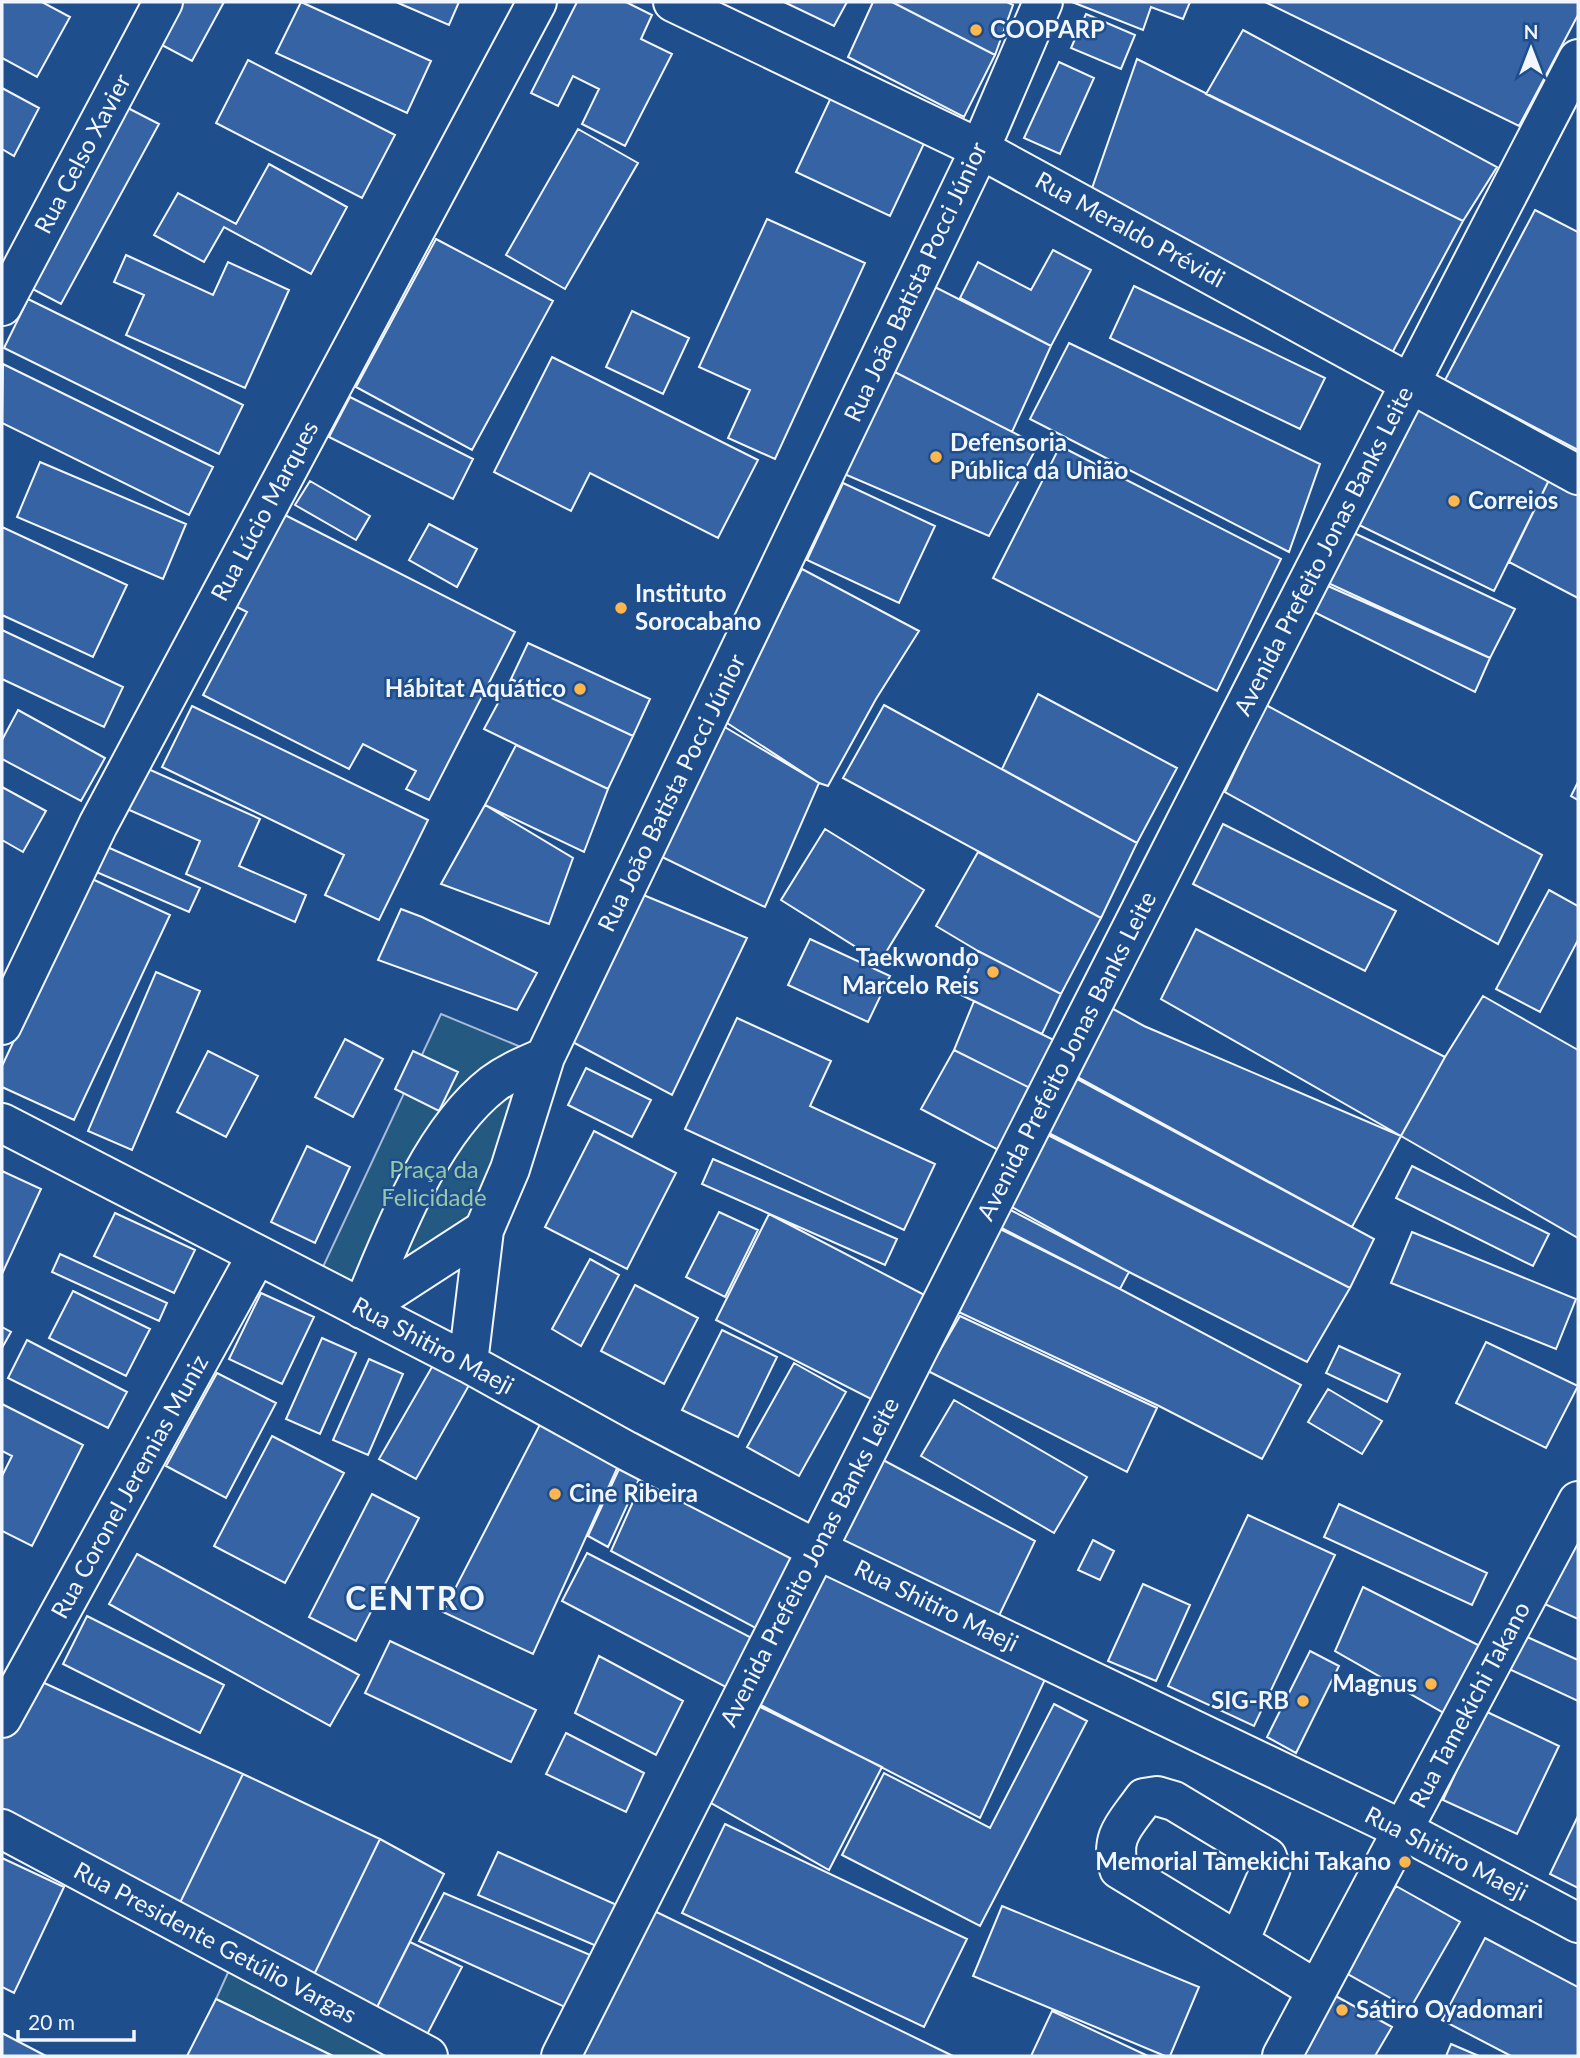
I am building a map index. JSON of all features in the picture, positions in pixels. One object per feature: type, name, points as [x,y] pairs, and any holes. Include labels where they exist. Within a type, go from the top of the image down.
[{"type":"street","name":"Rua Celso Xavier","points":[[2,306],[163,2]]},
{"type":"street","name":"Rua Lúcio Marques","points":[[2,1025],[90,840],[537,2]]},
{"type":"street","name":"Rua Meraldo Prévidi","points":[[673,2],[980,149],[1578,475]]},
{"type":"street","name":"Rua João Batista Pocci Júnior","points":[[468,1363],[484,1230],[510,1169],[545,1057],[980,149],[1043,2]]},
{"type":"street","name":"Avenida Prefeito Jonas Banks Leite","points":[[561,2056],[1409,383],[1578,60]]},
{"type":"street","points":[[362,1310],[400,1217],[450,1131],[493,1084],[515,1070],[545,1057]]},
{"type":"street","name":"Rua Shitiro Maeji","points":[[2,1123],[468,1363],[627,1451],[816,1549],[1403,1830],[1578,1923]]},
{"type":"street","points":[[362,1310],[484,1230]]},
{"type":"street","name":"Rua Coronel Jeremias Muniz","points":[[2,1718],[257,1255]]},
{"type":"street","name":"Rua Tamekichi Takano","points":[[1282,2056],[1578,1501]]},
{"type":"street","name":"Rua Presidente Getúlio Vargas","points":[[2,1829],[428,2056]]},
{"type":"street","points":[[1238,1941],[1317,1990]]},
{"type":"green space","name":"Praça da Felicidade","points":[[441,1014],[545,1057],[484,1230],[362,1309],[315,1284]]},
{"type":"green space","points":[[236,1955],[428,2056],[333,2056],[216,1999]]},
{"type":"building","points":[[2,2],[42,2],[70,17],[37,77],[2,58]]},
{"type":"building","points":[[183,2],[224,2],[192,61],[160,44]]},
{"type":"building","points":[[301,2],[431,61],[407,113],[276,53]]},
{"type":"building","points":[[396,2],[459,2],[449,25]]},
{"type":"building","points":[[577,2],[626,2],[652,15],[641,39],[672,54],[625,146],[582,124],[599,89],[573,76],[558,106],[531,93]]},
{"type":"building","points":[[784,2],[847,2],[834,26]]},
{"type":"building","points":[[873,2],[892,2],[995,55],[964,117],[848,57]]},
{"type":"building","name":"COOPARP","points":[[892,2],[1007,2],[1013,5],[995,55]]},
{"type":"building","points":[[1072,2],[1190,2],[1183,19],[1151,7],[1143,30]]},
{"type":"building","points":[[1265,2],[1578,2],[1578,15],[1519,126]]},
{"type":"building","points":[[1086,14],[1135,35],[1121,69],[1071,48]]},
{"type":"building","points":[[1243,30],[1497,167],[1463,221],[1206,94]]},
{"type":"building","points":[[1137,59],[1463,221],[1391,355],[1090,194]]},
{"type":"building","points":[[248,60],[395,135],[362,198],[216,123]]},
{"type":"building","points":[[1059,62],[1094,78],[1060,154],[1024,138]]},
{"type":"building","points":[[2,88],[39,108],[14,156],[2,149]]},
{"type":"building","points":[[834,91],[928,135],[890,216],[796,172]]},
{"type":"building","points":[[124,106],[159,124],[61,304],[27,286]]},
{"type":"building","points":[[578,129],[638,163],[565,289],[506,255]]},
{"type":"building","points":[[269,164],[347,207],[311,274],[224,227],[204,262],[154,235],[178,193],[236,224]]},
{"type":"building","points":[[1535,210],[1578,232],[1578,450],[1445,380]]},
{"type":"building","points":[[767,219],[865,263],[775,459],[728,438],[750,390],[699,367]]},
{"type":"building","points":[[436,239],[553,301],[472,450],[356,387]]},
{"type":"building","points":[[1053,250],[1091,270],[1051,346],[960,298],[978,262],[1031,290]]},
{"type":"building","points":[[126,255],[213,295],[228,262],[289,290],[245,388],[126,335],[144,295],[114,282]]},
{"type":"building","points":[[927,283],[1051,346],[1012,432],[885,367]]},
{"type":"building","points":[[1134,286],[1325,378],[1300,429],[1110,338]]},
{"type":"building","points":[[28,299],[243,405],[219,454],[4,348]]},
{"type":"building","points":[[632,311],[689,338],[663,394],[606,367]]},
{"type":"building","points":[[1069,343],[1320,464],[1289,552],[1030,419]]},
{"type":"building","points":[[552,357],[758,460],[718,538],[590,473],[571,511],[494,472]]},
{"type":"building","points":[[3,364],[213,467],[189,515],[2,423]]},
{"type":"building","name":"Defensoria Pública da União","points":[[885,367],[1038,445],[989,536],[835,470]]},
{"type":"building","points":[[350,397],[473,459],[453,499],[329,437]]},
{"type":"building","name":"Correios","points":[[1416,408],[1550,478],[1494,591],[1357,524]]},
{"type":"building","points":[[1060,446],[1281,559],[1217,691],[993,578]]},
{"type":"building","points":[[40,462],[186,524],[163,579],[17,517]]},
{"type":"building","points":[[1550,478],[1578,493],[1578,598],[1509,562]]},
{"type":"building","points":[[310,481],[370,516],[356,540],[295,505]]},
{"type":"building","points":[[843,483],[935,526],[899,603],[807,560]]},
{"type":"building","points":[[281,513],[515,632],[429,800],[406,789],[416,771],[363,744],[349,769],[203,695],[247,612],[233,605]]},
{"type":"building","points":[[429,524],[477,549],[457,587],[409,560]]},
{"type":"building","points":[[2,527],[127,585],[93,657],[2,615]]},
{"type":"building","points":[[1354,533],[1515,609],[1490,658],[1328,583]]},
{"type":"building","points":[[802,569],[919,631],[876,699],[828,786],[819,783],[724,721]]},
{"type":"building","points":[[1328,586],[1490,658],[1475,692],[1314,612]]},
{"type":"building","points":[[2,630],[123,687],[104,727],[2,679]]},
{"type":"building","name":"Hábitat Aquático","points":[[528,643],[650,699],[633,736],[511,679]]},
{"type":"building","points":[[511,679],[633,736],[608,789],[484,729]]},
{"type":"building","points":[[1038,694],[1177,768],[1137,843],[1002,769]]},
{"type":"building","points":[[884,705],[1137,843],[1101,918],[843,778]]},
{"type":"building","points":[[1266,705],[1542,855],[1498,944],[1225,792]]},
{"type":"building","points":[[192,706],[428,820],[379,920],[325,895],[344,855],[162,767]]},
{"type":"building","points":[[18,710],[105,758],[81,801],[2,759],[2,740]]},
{"type":"building","points":[[723,726],[819,783],[765,907],[658,855]]},
{"type":"building","points":[[516,745],[608,789],[584,852],[485,805]]},
{"type":"building","points":[[146,768],[260,819],[239,866],[306,895],[295,922],[186,874],[200,841],[127,809]]},
{"type":"building","points":[[1578,782],[1578,800],[1571,796]]},
{"type":"building","points":[[2,787],[46,811],[23,852],[2,840]]},
{"type":"building","points":[[485,805],[573,858],[549,924],[441,884]]},
{"type":"building","points":[[1223,824],[1396,911],[1365,971],[1193,884]]},
{"type":"building","points":[[825,829],[924,890],[880,962],[781,900]]},
{"type":"building","points":[[105,846],[200,888],[189,912],[94,871]]},
{"type":"building","points":[[978,852],[1101,918],[1061,994],[936,926]]},
{"type":"building","points":[[90,878],[170,915],[74,1120],[2,1087],[2,1066]]},
{"type":"building","points":[[1549,890],[1578,906],[1578,940],[1540,1012],[1496,989]]},
{"type":"building","points":[[641,894],[747,938],[672,1095],[567,1039]]},
{"type":"building","points":[[401,909],[537,973],[517,1010],[378,960]]},
{"type":"building","points":[[1196,929],[1445,1057],[1401,1136],[1161,999]]},
{"type":"building","points":[[810,939],[890,976],[868,1022],[788,985]]},
{"type":"building","name":"Taekwondo Marcelo Reis","points":[[978,951],[1061,994],[1042,1034],[957,993]]},
{"type":"building","points":[[156,972],[200,991],[132,1150],[88,1131]]},
{"type":"building","points":[[1483,996],[1578,1050],[1578,1238],[1401,1136]]},
{"type":"building","points":[[974,1001],[1064,1045],[1040,1093],[954,1050]]},
{"type":"building","points":[[1106,1005],[1144,1026],[1401,1136],[1352,1227],[1070,1073]]},
{"type":"building","points":[[737,1018],[831,1061],[810,1106],[935,1164],[904,1230],[685,1129]]},
{"type":"building","points":[[345,1039],[383,1059],[353,1117],[315,1097]]},
{"type":"building","points":[[954,1050],[1040,1093],[1004,1153],[921,1109]]},
{"type":"building","points":[[208,1051],[258,1076],[226,1137],[177,1112]]},
{"type":"building","points":[[413,1051],[458,1072],[439,1111],[395,1089]]},
{"type":"building","points":[[586,1068],[651,1100],[632,1137],[568,1105]]},
{"type":"building","points":[[1068,1074],[1374,1239],[1350,1288],[1037,1127]]},
{"type":"building","points":[[1036,1129],[1350,1288],[1307,1362],[1129,1272],[1001,1201]]},
{"type":"building","points":[[594,1131],[676,1173],[627,1269],[545,1227]]},
{"type":"building","points":[[307,1146],[350,1167],[315,1243],[271,1222]]},
{"type":"building","points":[[713,1159],[897,1239],[885,1265],[702,1184]]},
{"type":"building","points":[[1412,1166],[1549,1234],[1533,1266],[1396,1198]]},
{"type":"building","points":[[2,1171],[41,1189],[2,1274]]},
{"type":"building","points":[[997,1203],[1129,1272],[1120,1289],[988,1221]]},
{"type":"building","points":[[719,1212],[758,1230],[725,1297],[686,1277]]},
{"type":"building","points":[[115,1213],[195,1250],[174,1293],[94,1256]]},
{"type":"building","points":[[769,1214],[934,1300],[875,1401],[716,1320]]},
{"type":"building","points":[[988,1223],[1301,1385],[1262,1459],[1159,1406],[946,1306]]},
{"type":"building","points":[[1412,1232],[1576,1299],[1556,1349],[1391,1283]]},
{"type":"building","points":[[60,1254],[167,1303],[159,1321],[52,1272]]},
{"type":"building","points":[[590,1259],[619,1275],[581,1346],[552,1329]]},
{"type":"building","points":[[635,1285],[698,1318],[664,1384],[601,1351]]},
{"type":"building","points":[[73,1291],[150,1329],[126,1376],[49,1338]]},
{"type":"building","points":[[261,1293],[314,1317],[282,1384],[229,1359]]},
{"type":"building","points":[[960,1316],[1157,1408],[1127,1472],[928,1371]]},
{"type":"building","points":[[2,1327],[11,1332],[2,1348]]},
{"type":"building","points":[[722,1330],[777,1357],[738,1437],[682,1410]]},
{"type":"building","points":[[322,1338],[356,1353],[320,1434],[286,1419]]},
{"type":"building","points":[[27,1340],[127,1392],[108,1428],[8,1378]]},
{"type":"building","points":[[1486,1342],[1578,1386],[1546,1448],[1456,1403]]},
{"type":"building","points":[[1339,1346],[1400,1374],[1387,1402],[1326,1373]]},
{"type":"building","points":[[369,1359],[403,1374],[368,1455],[333,1440]]},
{"type":"building","points":[[436,1360],[472,1380],[416,1479],[379,1459]]},
{"type":"building","points":[[794,1363],[846,1392],[799,1476],[747,1447]]},
{"type":"building","points":[[217,1373],[276,1403],[226,1498],[166,1466]]},
{"type":"building","points":[[1328,1389],[1382,1421],[1362,1454],[1308,1422]]},
{"type":"building","points":[[954,1400],[1087,1477],[1054,1533],[921,1456]]},
{"type":"building","points":[[2,1404],[83,1445],[32,1546],[2,1531],[2,1476],[12,1456],[2,1451]]},
{"type":"building","name":"Cine Ribeira","points":[[548,1409],[624,1453],[533,1654],[443,1612]]},
{"type":"building","points":[[272,1436],[344,1473],[285,1583],[214,1546]]},
{"type":"building","points":[[870,1453],[1035,1541],[996,1622],[827,1541]]},
{"type":"building","points":[[626,1454],[646,1464],[608,1547],[588,1536]]},
{"type":"building","points":[[649,1466],[809,1553],[771,1636],[611,1551]]},
{"type":"building","points":[[372,1494],[419,1518],[356,1641],[309,1617]]},
{"type":"building","points":[[1339,1504],[1487,1573],[1472,1605],[1324,1537]]},
{"type":"building","points":[[1248,1515],[1335,1555],[1254,1726],[1168,1686]]},
{"type":"building","points":[[1578,1535],[1578,1619],[1538,1601]]},
{"type":"building","points":[[1093,1540],[1114,1551],[1100,1580],[1078,1570]]},
{"type":"building","points":[[587,1553],[767,1646],[741,1695],[562,1601]]},
{"type":"building","points":[[137,1554],[359,1675],[330,1726],[109,1604]]},
{"type":"building","points":[[819,1555],[1048,1673],[980,1818],[749,1699]]},
{"type":"building","points":[[1143,1584],[1190,1605],[1156,1681],[1108,1661]]},
{"type":"building","name":"Magnus","points":[[1363,1587],[1486,1649],[1451,1717],[1335,1651]]},
{"type":"building","points":[[87,1616],[224,1685],[200,1733],[63,1664]]},
{"type":"building","points":[[1525,1636],[1578,1660],[1578,1701],[1509,1669]]},
{"type":"building","points":[[390,1641],[536,1710],[511,1762],[365,1693]]},
{"type":"building","name":"SIG-RB","points":[[1310,1651],[1339,1666],[1296,1753],[1267,1737]]},
{"type":"building","points":[[599,1656],[683,1701],[656,1755],[575,1713]]},
{"type":"building","points":[[29,1676],[243,1774],[172,1919],[2,1828],[2,1723]]},
{"type":"building","points":[[748,1701],[882,1767],[829,1870],[697,1795]]},
{"type":"building","points":[[1054,1704],[1087,1721],[980,1926],[842,1855],[884,1773],[990,1828]]},
{"type":"building","points":[[1485,1711],[1559,1746],[1517,1834],[1443,1800]]},
{"type":"building","points":[[566,1733],[644,1773],[626,1812],[546,1774]]},
{"type":"building","points":[[243,1774],[380,1839],[306,1991],[172,1919]]},
{"type":"building","points":[[1578,1816],[1578,1888],[1550,1874]]},
{"type":"building","points":[[725,1824],[967,1939],[924,2027],[682,1913]]},
{"type":"building","points":[[380,1839],[444,1874],[369,2023],[306,1991]]},
{"type":"building","points":[[498,1852],[628,1910],[608,1951],[478,1895]]},
{"type":"building","points":[[2,1858],[64,1887],[14,1993],[2,1987]]},
{"type":"building","points":[[1396,1886],[1460,1922],[1410,2009],[1346,1973]]},
{"type":"building","points":[[444,1893],[602,1960],[576,2012],[419,1941]]},
{"type":"building","points":[[642,1905],[953,2056],[563,2056]]},
{"type":"building","points":[[1002,1906],[1199,1987],[1170,2056],[973,1976]]},
{"type":"building","points":[[1485,1938],[1578,1987],[1578,2056],[1511,2056],[1442,2020]]},
{"type":"building","points":[[410,1942],[462,1967],[419,2050],[369,2023]]},
{"type":"building","name":"Sátiro Oyadomari","points":[[1332,1994],[1392,2027],[1375,2056],[1298,2056]]},
{"type":"building","points":[[216,1999],[333,2056],[187,2056]]},
{"type":"building","points":[[1052,2011],[1148,2056],[1031,2056]]},
{"type":"building","points":[[2,2033],[46,2056],[2,2056]]},
{"type":"building","points":[[1451,2044],[1479,2056],[1446,2056]]},
{"type":"place","name":"COOPARP","points":[[976,30]]},
{"type":"place","name":"Defensoria Pública da União","points":[[936,457]]},
{"type":"place","name":"Correios","points":[[1454,501]]},
{"type":"place","name":"Instituto Sorocabano","points":[[621,608]]},
{"type":"place","name":"Hábitat Aquático","points":[[580,689]]},
{"type":"place","name":"Taekwondo Marcelo Reis","points":[[993,972]]},
{"type":"place","name":"Cine Ribeira","points":[[555,1494]]},
{"type":"place","name":"Magnus","points":[[1431,1684]]},
{"type":"place","name":"SIG-RB","points":[[1303,1701]]},
{"type":"place","name":"Memorial Tamekichi Takano","points":[[1405,1862]]},
{"type":"place","name":"Sátiro Oyadomari","points":[[1342,2010]]},
{"type":"district","name":"CENTRO","points":[[416,1599]]}]
